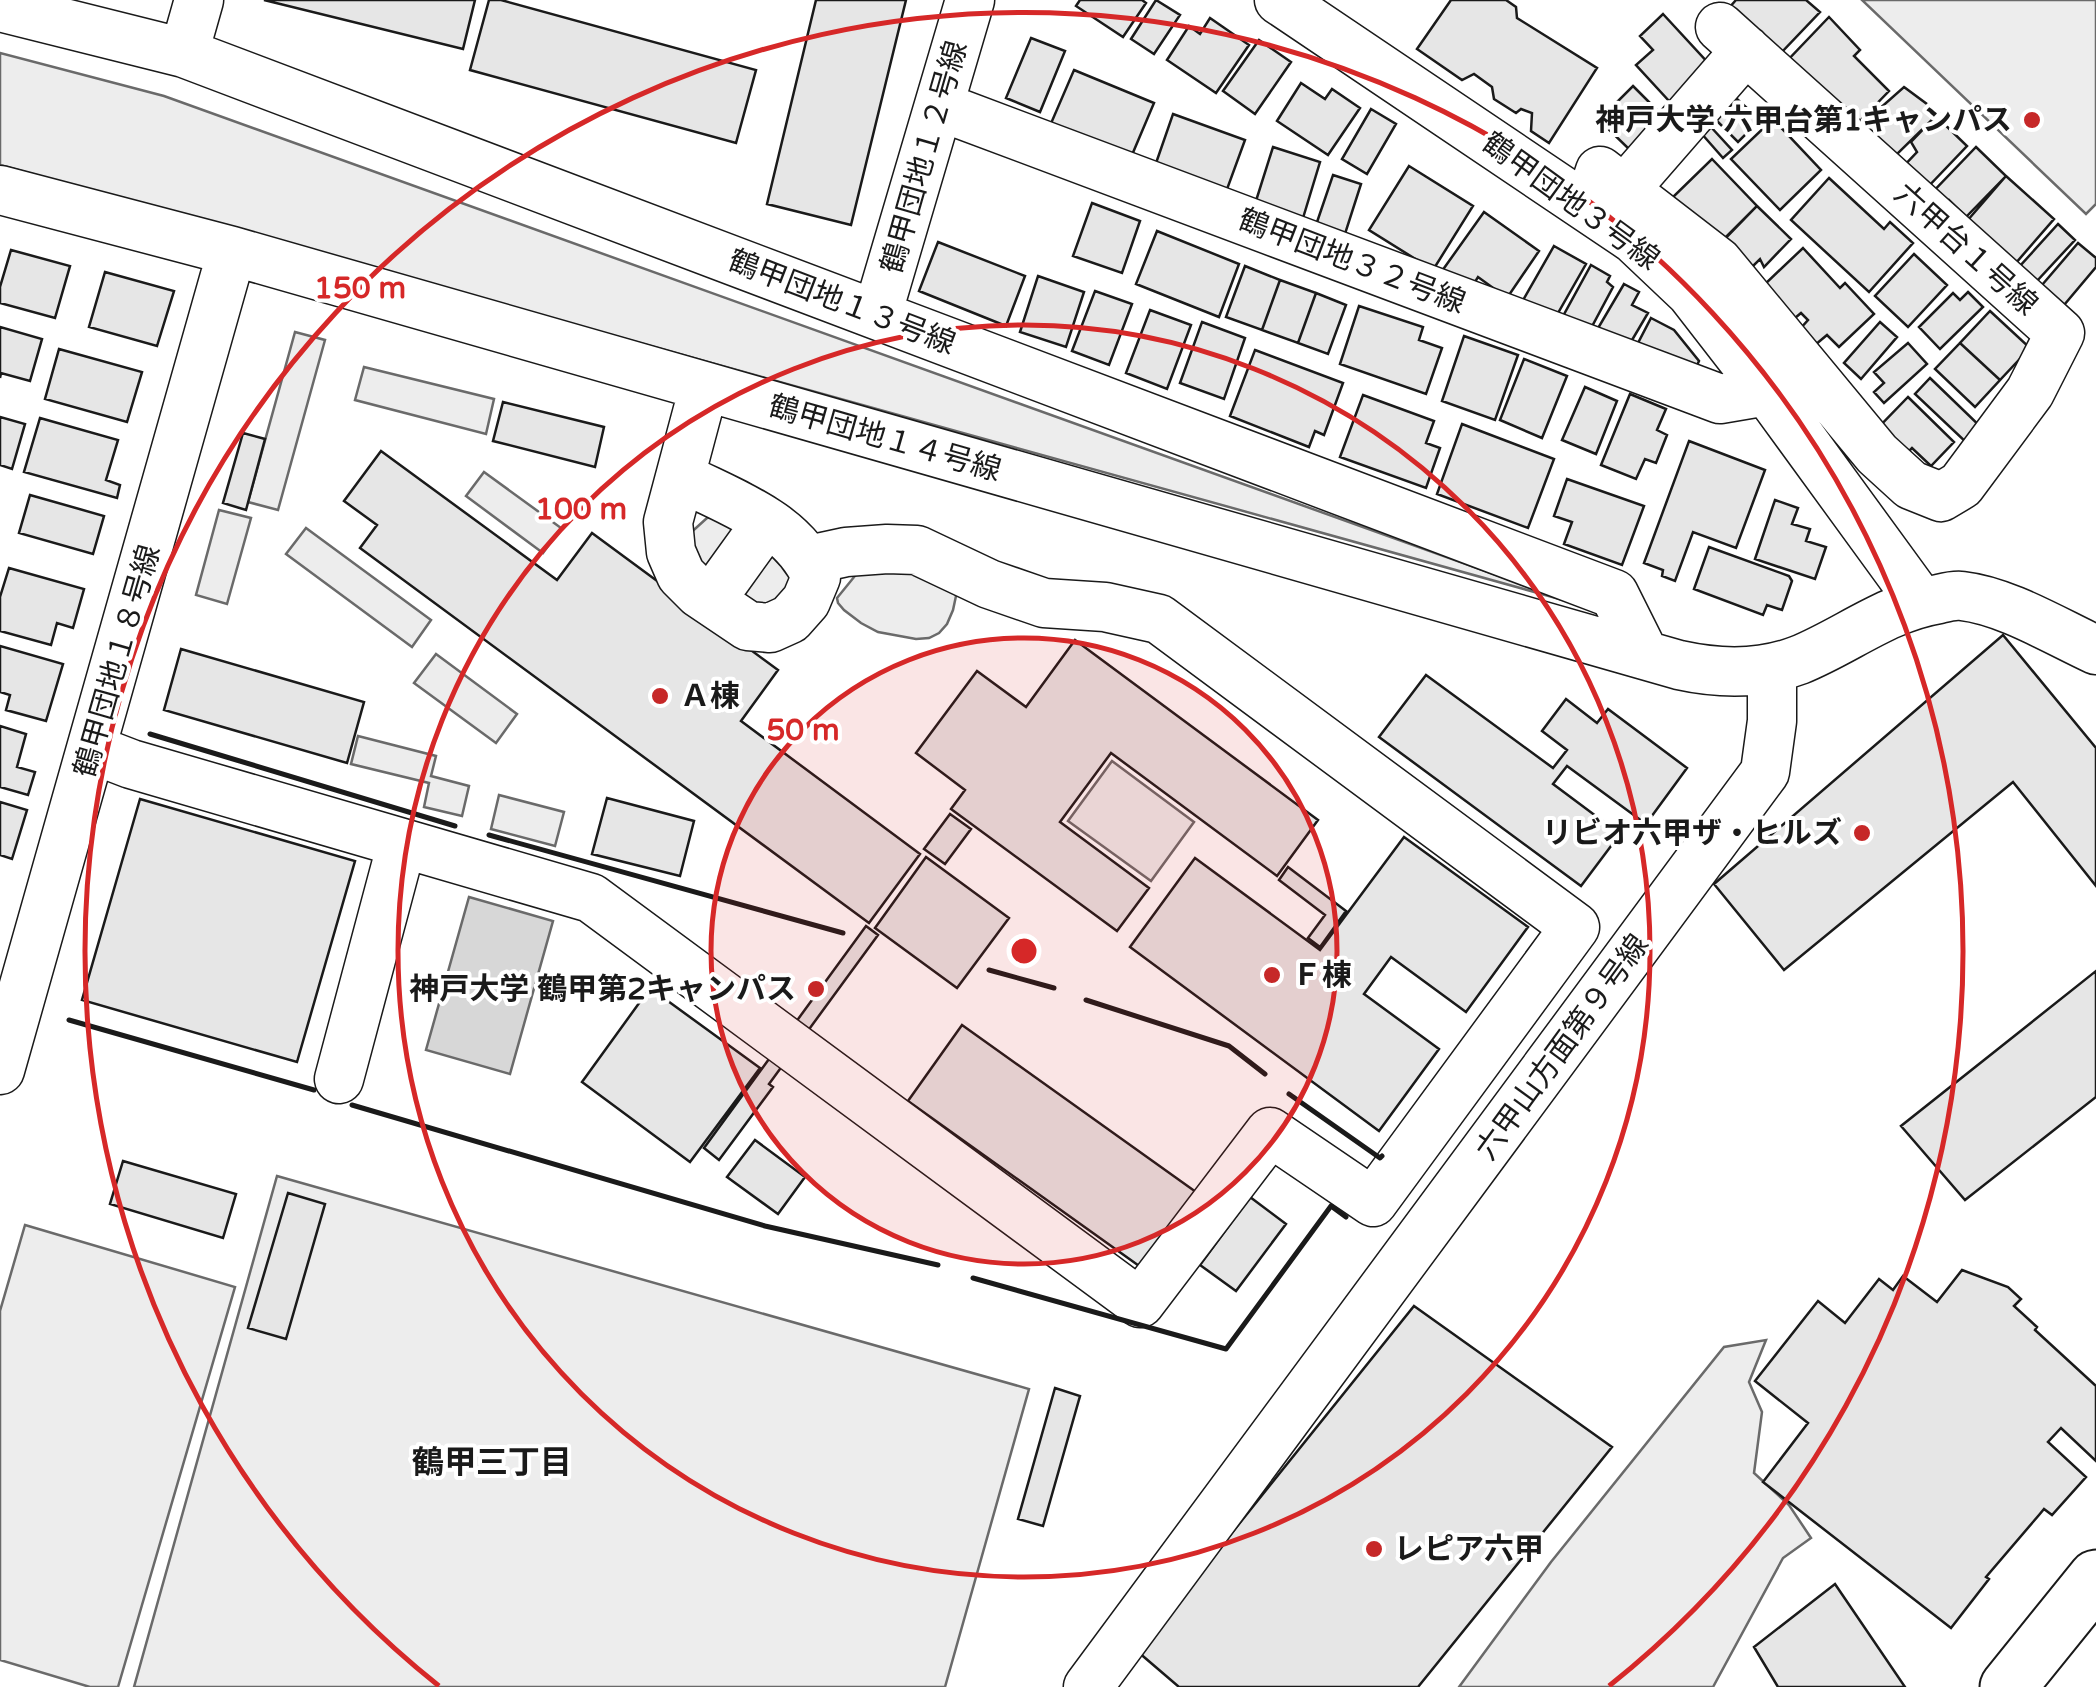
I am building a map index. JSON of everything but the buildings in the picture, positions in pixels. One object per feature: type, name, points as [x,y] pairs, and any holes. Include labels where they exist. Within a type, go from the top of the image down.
[{"type":"main road","points":[[2008,1687],[2096,1578]]},
{"type":"street","points":[[184,53],[199,0]]},
{"type":"street","name":"鶴甲団地１２号線","points":[[877,315],[970,0]]},
{"type":"street","name":"鶴甲団地３号線","points":[[1279,0],[1606,198],[1634,239],[1691,294],[1920,601]]},
{"type":"street","name":"鶴甲団地１３号線","points":[[0,7],[184,53],[1614,594],[1644,654]]},
{"type":"street","name":"六甲台１号線","points":[[1733,39],[2060,334],[2030,392],[1961,485],[1940,496],[1911,485],[1876,454],[1718,262],[1606,198],[1733,39]]},
{"type":"street","name":"鶴甲団地３２号線","points":[[939,106],[1720,399],[1767,392]]},
{"type":"street","name":"鶴甲団地１４号線","points":[[0,190],[232,252],[1679,665],[1713,672],[1772,668]]},
{"type":"street","name":"鶴甲団地１８号線","points":[[0,1070],[232,252]]},
{"type":"street","points":[[680,477],[782,530],[809,560],[816,577],[806,600],[790,619],[770,628],[748,626],[699,593],[681,574],[671,552],[668,522],[680,477],[704,387]]},
{"type":"street","points":[[726,579],[767,522]]},
{"type":"street","points":[[92,748],[130,764],[591,898],[1140,1303],[1270,1132],[1374,1202],[1575,927],[1159,619],[1105,607],[1044,604],[989,584],[917,550],[846,552],[809,560]]},
{"type":"street","points":[[1772,668],[1800,659],[1920,601],[1957,595],[1996,604],[2096,650]]},
{"type":"street","name":"六甲山方面第９号線","points":[[1088,1687],[1764,772],[1772,721],[1772,668]]},
{"type":"street","points":[[339,1079],[402,843]]},
{"type":"shaded area","name":"神戸大学 六甲台第1キャンパス","points":[[1862,0],[2096,0],[2096,204],[2086,214]]},
{"type":"shaded area","points":[[0,53],[164,96],[1574,603],[0,165]]},
{"type":"shaded area","points":[[295,332],[325,340],[278,510],[248,502]]},
{"type":"shaded area","points":[[364,367],[494,399],[486,434],[355,400]]},
{"type":"shaded area","points":[[484,472],[561,528],[543,553],[466,496]]},
{"type":"shaded area","points":[[219,510],[251,518],[227,604],[196,595]]},
{"type":"shaded area","points":[[713,517],[744,534],[710,581],[686,537]]},
{"type":"shaded area","points":[[306,528],[431,620],[412,647],[286,554]]},
{"type":"shaded area","points":[[761,547],[787,563],[794,582],[764,610],[729,593]]},
{"type":"shaded area","points":[[863,566],[954,579],[956,596],[947,624],[929,638],[916,639],[878,632],[861,623],[844,610],[837,598]]},
{"type":"shaded area","points":[[436,654],[517,714],[496,743],[414,683]]},
{"type":"shaded area","points":[[358,736],[436,756],[431,776],[469,786],[462,816],[424,807],[429,783],[351,764]]},
{"type":"shaded area","points":[[1112,761],[1194,822],[1151,881],[1068,821]]},
{"type":"shaded area","points":[[499,795],[564,812],[555,846],[491,829]]},
{"type":"shaded area","points":[[469,897],[553,921],[510,1074],[426,1050]]},
{"type":"shaded area","points":[[277,1176],[1029,1389],[945,1687],[134,1687]]},
{"type":"shaded area","points":[[25,1225],[235,1287],[118,1687],[90,1687],[0,1660],[0,1311]]},
{"type":"shaded area","points":[[1766,1340],[1749,1382],[1762,1412],[1754,1473],[1789,1505],[1811,1538],[1783,1558],[1713,1687],[1459,1687],[1551,1562],[1724,1347]]},
{"type":"wall","points":[[150,734],[455,826]]},
{"type":"wall","points":[[489,835],[843,933]]},
{"type":"wall","points":[[989,970],[1054,988]]},
{"type":"wall","points":[[1086,1000],[1229,1046],[1265,1074]]},
{"type":"wall","points":[[69,1020],[314,1090]]},
{"type":"wall","points":[[1289,1094],[1382,1156]]},
{"type":"wall","points":[[352,1105],[765,1226],[938,1265]]},
{"type":"wall","points":[[973,1278],[1226,1349],[1331,1206],[1346,1217]]},
{"type":"place","name":"神戸大学 六甲台第1キャンパス","points":[[2032,120]]},
{"type":"place","name":"Ａ棟","points":[[660,696]]},
{"type":"place","name":"リビオ六甲ザ・ヒルズ","points":[[1862,833]]},
{"type":"place","name":"Ｆ棟","points":[[1272,975]]},
{"type":"place","name":"神戸大学 鶴甲第2キャンパス","points":[[816,989]]},
{"type":"place","name":"レピア六甲","points":[[1374,1549]]},
{"type":"district","name":"鶴甲三丁目","points":[[492,1462]]}]
